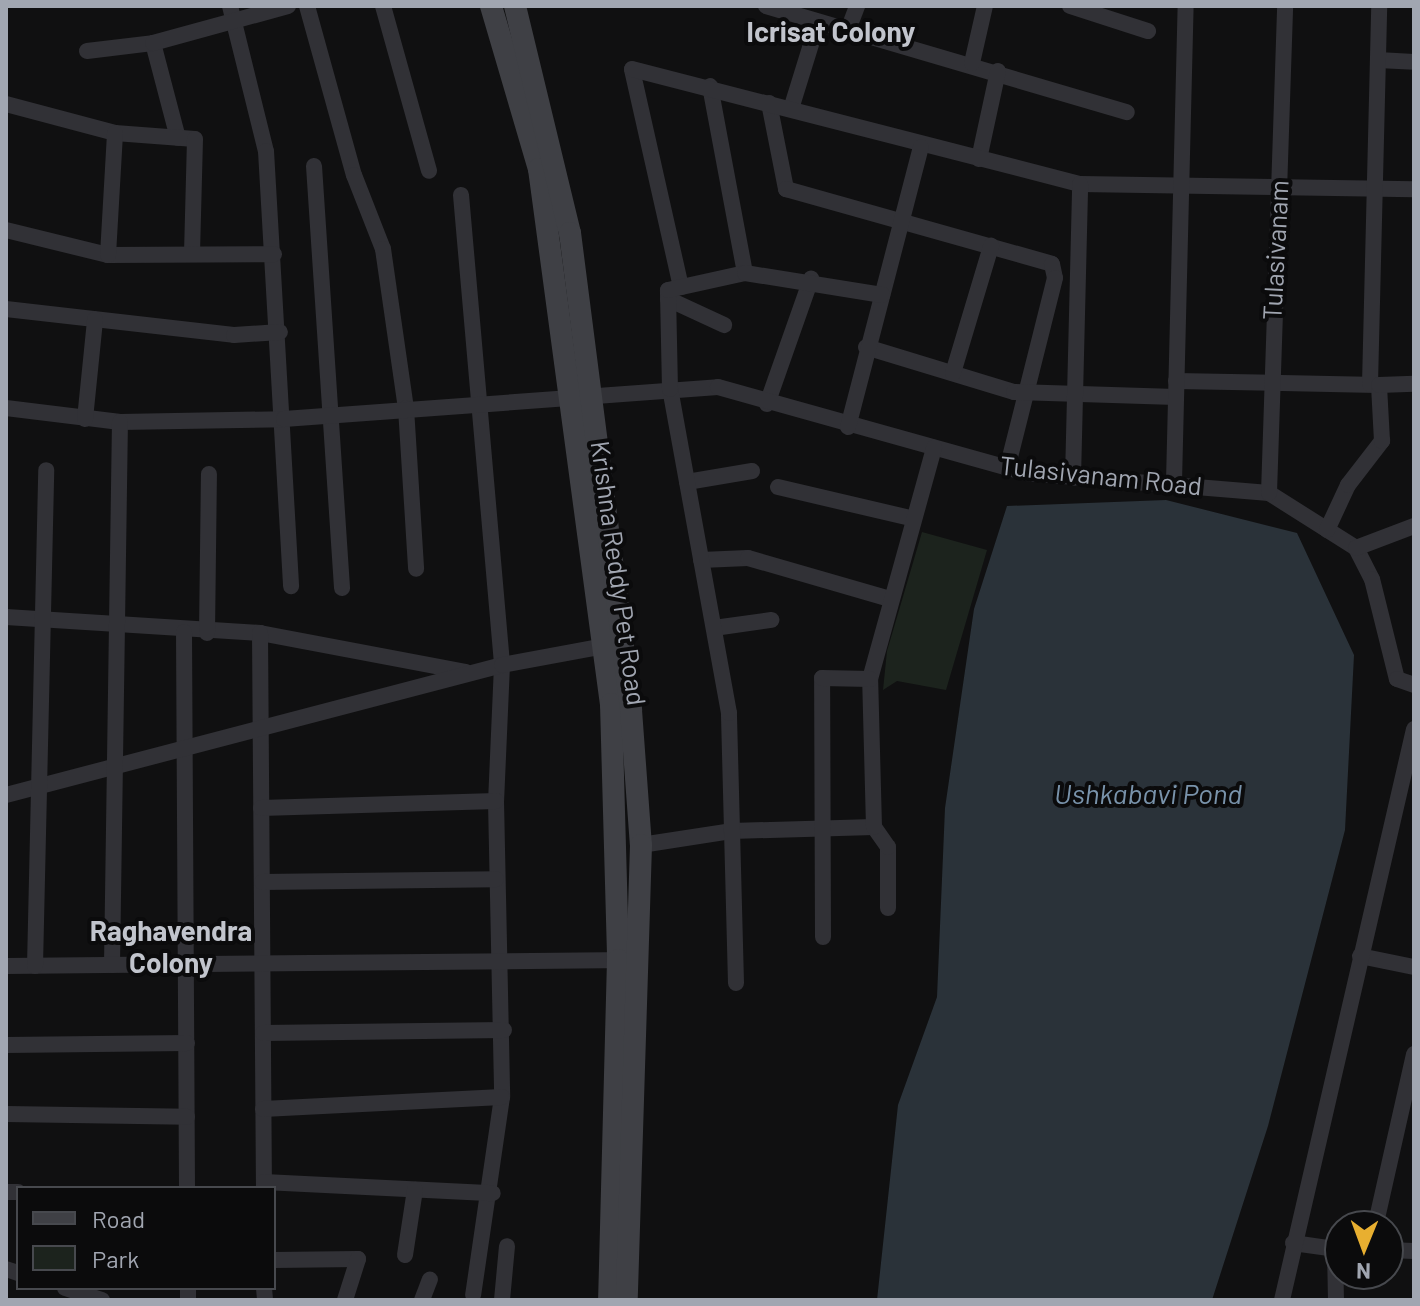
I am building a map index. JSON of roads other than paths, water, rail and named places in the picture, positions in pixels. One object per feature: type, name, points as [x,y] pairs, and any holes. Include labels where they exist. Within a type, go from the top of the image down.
[{"type":"main road","name":"Krishna Reddy Pet Road","points":[[491,6],[539,169],[565,397],[605,646],[628,960],[627,1300]]},
{"type":"main road","name":"Krishna Reddy Pet Road","points":[[515,6],[562,191],[631,710],[641,845],[628,960],[609,1300]]},
{"type":"street","points":[[87,51],[153,43],[232,13],[288,6]]},
{"type":"street","points":[[307,6],[354,175],[383,249],[406,408],[416,569]]},
{"type":"street","points":[[383,6],[429,171]]},
{"type":"street","points":[[766,6],[785,8],[818,22],[972,63],[1127,112]]},
{"type":"street","points":[[848,30],[857,6]]},
{"type":"street","points":[[972,63],[985,6]]},
{"type":"street","points":[[1070,6],[1089,9],[1148,31]]},
{"type":"street","points":[[1174,482],[1186,6]]},
{"type":"street","name":"Tulasivanam","points":[[1269,493],[1269,384],[1284,6]]},
{"type":"street","points":[[1327,530],[1348,485],[1382,441],[1375,384],[1374,189],[1379,6]]},
{"type":"street","points":[[232,13],[266,151],[280,332],[291,586]]},
{"type":"street","points":[[791,109],[818,22]]},
{"type":"street","points":[[153,43],[178,138]]},
{"type":"street","points":[[1378,60],[1414,62]]},
{"type":"street","points":[[681,287],[632,69],[710,86],[921,147],[1080,184],[1181,182],[1414,189]]},
{"type":"street","points":[[979,159],[998,71]]},
{"type":"street","points":[[710,86],[745,273]]},
{"type":"street","points":[[769,103],[786,189],[991,246],[1054,269],[1028,392],[1007,469]]},
{"type":"street","points":[[6,104],[115,133],[195,139],[192,252]]},
{"type":"street","points":[[108,255],[115,133]]},
{"type":"street","points":[[848,427],[866,347],[921,147]]},
{"type":"street","points":[[314,166],[333,414],[342,588]]},
{"type":"street","points":[[1073,478],[1080,184]]},
{"type":"street","points":[[461,195],[502,665],[496,801],[496,879],[504,1030],[502,1097],[493,1193],[473,1295]]},
{"type":"street","points":[[6,230],[108,255],[192,252],[274,254]]},
{"type":"street","points":[[953,373],[991,246]]},
{"type":"street","points":[[736,983],[729,713],[670,389],[668,290],[745,273],[811,279],[882,295]]},
{"type":"street","points":[[767,404],[811,279]]},
{"type":"street","points":[[668,299],[724,325]]},
{"type":"street","points":[[6,309],[234,335],[280,332]]},
{"type":"street","points":[[85,419],[95,320]]},
{"type":"street","points":[[866,347],[1028,392],[1073,394],[1269,384],[1414,384]]},
{"type":"street","name":"Tulasivanam Road","points":[[6,408],[120,422],[284,419],[718,387],[848,427],[1007,469],[1073,478],[1174,482],[1269,493],[1356,548]]},
{"type":"street","points":[[112,965],[114,626],[120,422]]},
{"type":"street","points":[[888,908],[888,847],[874,827],[870,679],[887,598],[934,448]]},
{"type":"street","points":[[35,966],[38,619],[46,470]]},
{"type":"street","points":[[687,482],[752,471]]},
{"type":"street","points":[[207,633],[209,474]]},
{"type":"street","points":[[778,487],[910,518]]},
{"type":"street","points":[[1414,526],[1356,548],[1372,579],[1397,679],[1414,685]]},
{"type":"street","points":[[701,560],[748,558],[887,598]]},
{"type":"street","points":[[6,617],[184,632],[260,633],[472,673]]},
{"type":"street","points":[[714,628],[771,620]]},
{"type":"street","points":[[184,632],[187,1186]]},
{"type":"street","points":[[260,633],[264,1185],[493,1193]]},
{"type":"street","points":[[6,795],[502,665],[605,646]]},
{"type":"street","points":[[823,937],[822,678],[870,679]]},
{"type":"street","points":[[1282,1300],[1414,729]]},
{"type":"street","points":[[261,808],[496,801]]},
{"type":"street","points":[[641,845],[731,831],[874,827]]},
{"type":"street","points":[[262,882],[496,879]]},
{"type":"street","points":[[1360,956],[1414,967]]},
{"type":"street","points":[[6,966],[628,960]]},
{"type":"street","points":[[263,1033],[504,1030]]},
{"type":"street","points":[[6,1045],[187,1043]]},
{"type":"street","points":[[1379,1210],[1414,1054]]},
{"type":"street","points":[[263,1109],[502,1097]]},
{"type":"street","points":[[6,1114],[187,1117]]},
{"type":"street","points":[[405,1255],[415,1190]]},
{"type":"street","points":[[1293,1243],[1324,1246]]},
{"type":"street","points":[[502,1300],[507,1246]]},
{"type":"street","points":[[276,1260],[358,1259],[345,1300]]},
{"type":"street","points":[[422,1300],[430,1279]]},
{"type":"street","points":[[71,1290],[102,1300]]},
{"type":"water","name":"Ushkabavi Pond","points":[[1166,500],[1297,533],[1354,655],[1345,830],[1268,1126],[1212,1300],[877,1300],[898,1105],[937,997],[945,808],[974,609],[1007,506]]},
{"type":"district","name":"Icrisat Colony","points":[[831,31]]},
{"type":"district","name":"Raghavendra Colony","points":[[171,946]]}]
